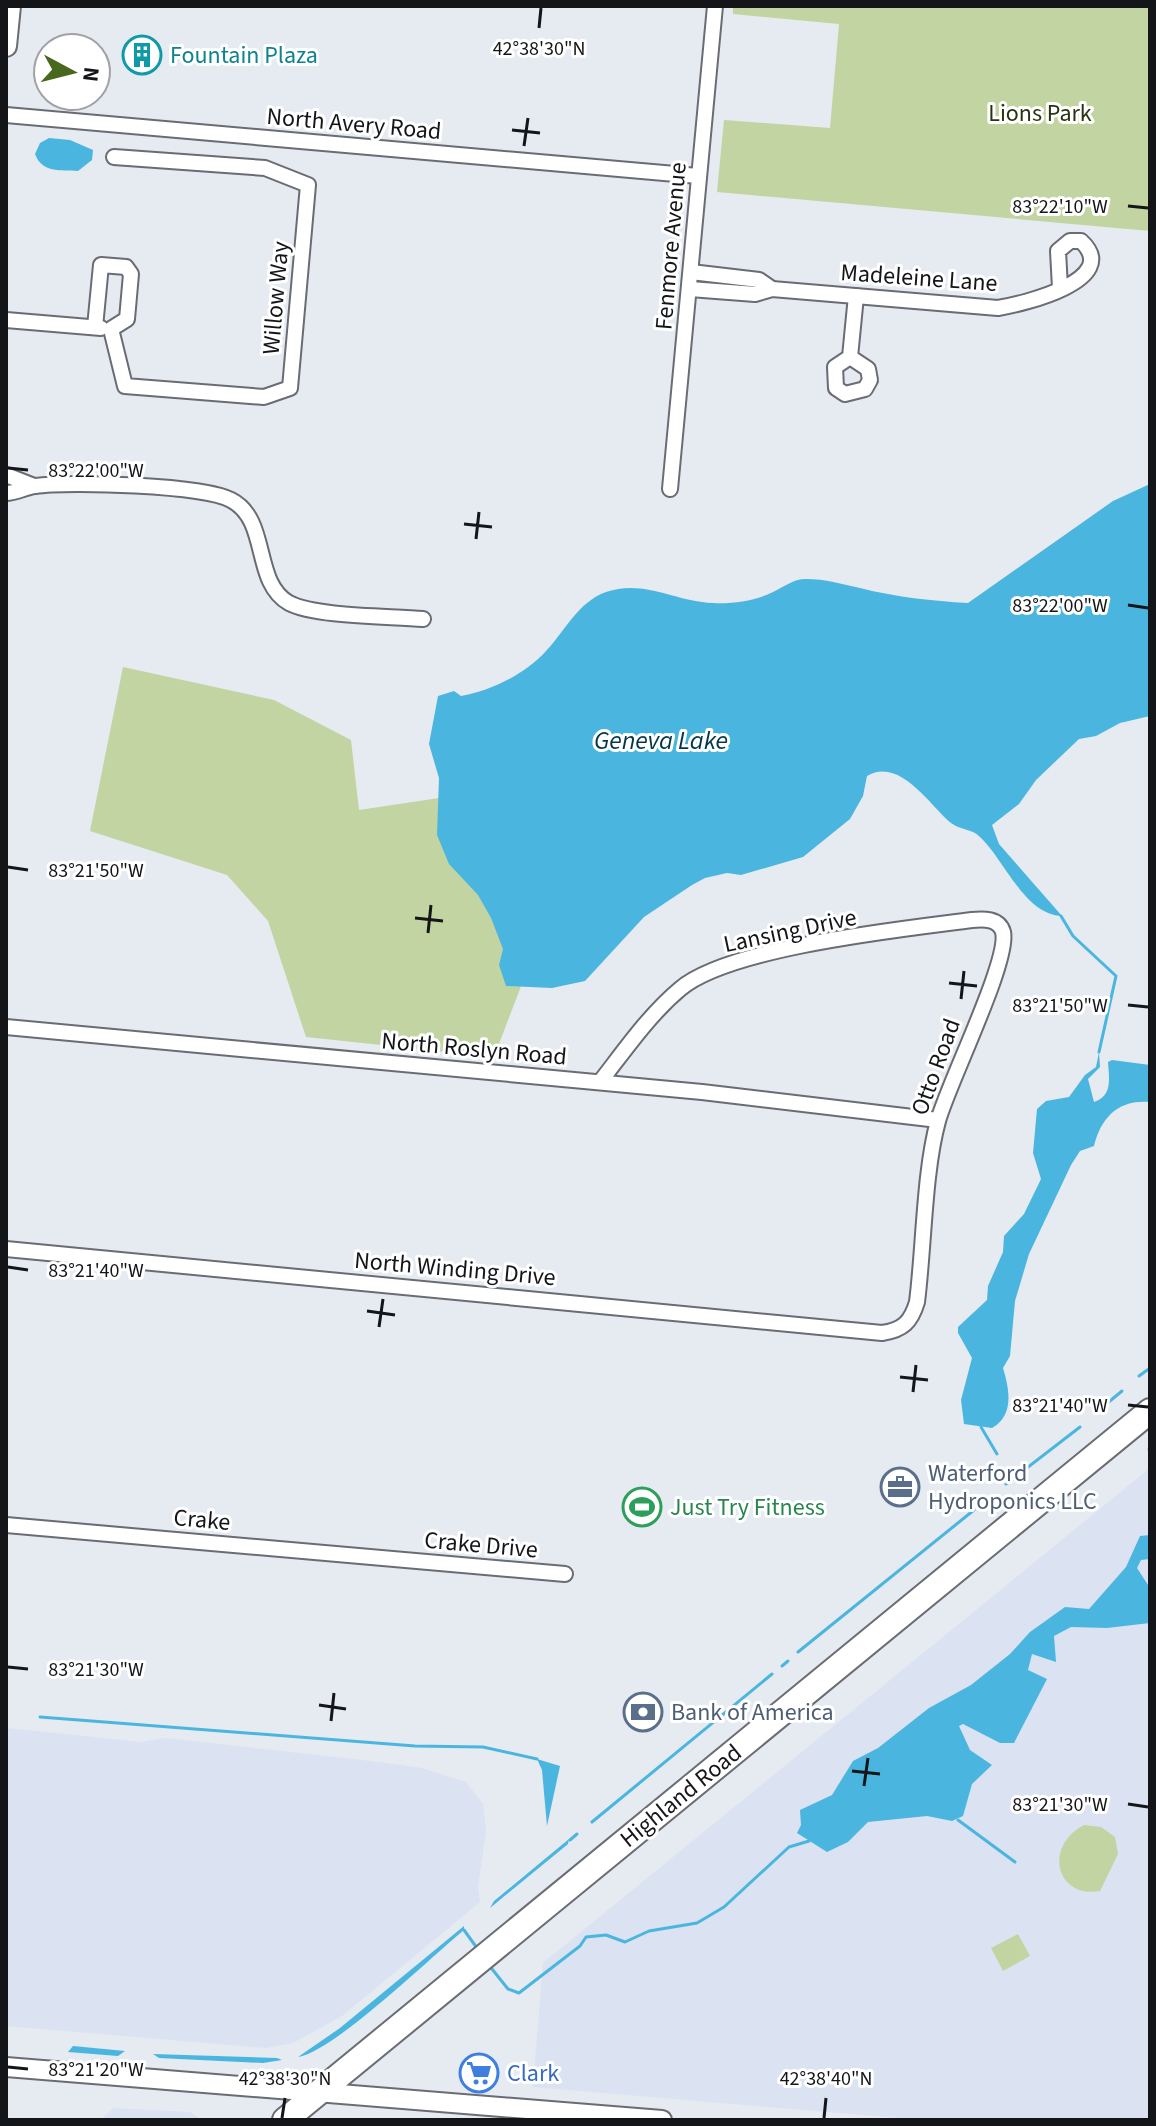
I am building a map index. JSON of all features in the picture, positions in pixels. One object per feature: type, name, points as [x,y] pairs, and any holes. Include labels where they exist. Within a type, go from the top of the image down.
[{"type":"highway","name":"Highland Road","points":[[285,2120],[1150,1411]]},
{"type":"main road","points":[[6,46],[10,6]]},
{"type":"street","name":"Fenmore Avenue","points":[[670,489],[715,6]]},
{"type":"street","name":"North Avery Road","points":[[6,115],[698,176]]},
{"type":"street","name":"Willow Way","points":[[111,329],[125,386],[264,397],[290,388],[308,185],[265,168],[114,157]]},
{"type":"street","points":[[6,320],[111,329],[127,319],[131,274],[126,267],[101,265],[95,327]]},
{"type":"street","name":"Madeleine Lane","points":[[691,272],[755,294],[772,289],[998,308],[1023,304],[1060,288]]},
{"type":"street","name":"Madeleine Lane","points":[[690,289],[736,285]]},
{"type":"street","points":[[850,357],[856,296]]},
{"type":"street","points":[[6,475],[34,486]]},
{"type":"street","points":[[6,493],[34,486],[168,488],[218,494],[235,501],[254,529],[274,593],[292,604],[314,610],[423,619]]},
{"type":"street","name":"Lansing Drive","points":[[600,1082],[647,1023],[682,987],[728,964],[861,937],[988,919]]},
{"type":"street","name":"Otto Road","points":[[900,1330],[912,1318],[917,1302],[938,1120],[1004,945],[1000,926],[988,919]]},
{"type":"street","name":"North Roslyn Road","points":[[6,1027],[600,1082],[938,1120]]},
{"type":"street","name":"North Winding Drive","points":[[6,1249],[882,1333],[900,1330]]},
{"type":"street","name":"Crake","points":[[6,1525],[393,1559]]},
{"type":"street","name":"Crake Drive","points":[[393,1559],[565,1574]]},
{"type":"street","points":[[6,2067],[662,2120]]},
{"type":"shaded area","points":[[1150,1468],[1150,2120],[922,2120],[533,2087],[543,1963]]},
{"type":"shaded area","points":[[6,1728],[141,1742],[166,1738],[362,1760],[422,1768],[466,1782],[483,1804],[486,1831],[478,1887],[480,1902],[342,2016],[293,2043],[266,2048],[6,2026]]},
{"type":"shaded area","points":[[114,2108],[190,2112],[201,2120],[100,2120]]},
{"type":"green space","name":"Lions Park","points":[[733,6],[1150,6],[1150,231],[717,192],[724,120],[830,128],[839,24],[733,14]]},
{"type":"green space","points":[[123,667],[274,700],[351,740],[359,810],[459,795],[544,926],[494,1057],[306,1037],[268,921],[227,875],[90,831]]},
{"type":"green space","points":[[1084,1825],[1101,1827],[1115,1837],[1118,1854],[1100,1891],[1073,1887],[1060,1869],[1059,1857],[1063,1845],[1071,1834]]},
{"type":"green space","points":[[1018,1934],[1030,1956],[1003,1971],[991,1948]]},
{"type":"water","points":[[49,138],[70,140],[93,150],[92,160],[78,171],[42,165],[35,154],[40,143]]},
{"type":"water","name":"Geneva Lake","points":[[1150,484],[1150,716],[1120,723],[1096,736],[1079,739],[1036,780],[1019,804],[992,825],[999,844],[1062,916],[1036,906],[1025,896],[988,845],[976,834],[951,823],[903,778],[879,772],[867,776],[863,796],[850,819],[803,857],[741,875],[727,873],[705,878],[692,885],[644,917],[585,981],[552,988],[506,986],[499,965],[503,949],[491,918],[478,895],[449,864],[437,835],[439,778],[429,744],[438,696],[454,691],[461,696],[472,694],[518,674],[546,651],[587,603],[606,592],[620,589],[634,588],[699,602],[728,603],[759,598],[797,580],[813,579],[900,596],[968,603],[1113,501]]},
{"type":"water","points":[[1099,1052],[1100,1067],[1088,1079],[1094,1102],[1107,1091],[1108,1062],[1112,1060],[1150,1065],[1150,1102],[1129,1104],[1113,1112],[1101,1126],[1094,1146],[1080,1151],[1071,1165],[1029,1254],[1015,1301],[1010,1356],[1003,1368],[1008,1392],[1007,1409],[992,1428],[964,1424],[961,1400],[972,1358],[958,1333],[958,1327],[987,1300],[988,1286],[1003,1252],[1004,1236],[1024,1214],[1041,1179],[1033,1153],[1037,1109],[1046,1101],[1069,1097],[1085,1075],[1096,1067]]},
{"type":"water","points":[[1150,1535],[1150,1559],[1141,1560],[1137,1568],[1150,1588],[1150,1623],[1107,1628],[1071,1627],[1054,1636],[1056,1662],[1032,1654],[1028,1670],[1047,1679],[1014,1743],[1000,1743],[963,1724],[959,1726],[970,1750],[992,1765],[972,1784],[963,1816],[952,1821],[927,1816],[868,1822],[848,1842],[827,1852],[797,1833],[801,1825],[800,1810],[832,1795],[853,1761],[878,1748],[929,1708],[971,1685],[1010,1654],[1030,1632],[1065,1607],[1089,1609],[1126,1567],[1140,1536]]},
{"type":"water","points":[[537,1759],[560,1766],[547,1826],[542,1770]]},
{"type":"water","points":[[569,1839],[568,1844],[490,1908],[494,1901]]},
{"type":"water","points":[[464,1926],[464,1930],[357,2022],[314,2051],[298,2057],[340,2028]]},
{"type":"water","points":[[73,2046],[125,2051],[118,2056],[68,2052]]},
{"type":"water","points":[[153,2054],[282,2060],[263,2063],[159,2058]]},
{"type":"waterway","points":[[1061,916],[1073,936],[1116,976],[1099,1052]]},
{"type":"waterway","points":[[1139,1376],[1150,1368]]},
{"type":"waterway","points":[[1105,1405],[1122,1391]]},
{"type":"waterway","points":[[981,1427],[997,1454]]},
{"type":"waterway","points":[[1006,1484],[1080,1427]]},
{"type":"waterway","points":[[798,1652],[974,1510]]},
{"type":"waterway","points":[[782,1666],[788,1661]]},
{"type":"waterway","points":[[592,1822],[772,1674]]},
{"type":"waterway","points":[[40,1717],[415,1746],[483,1747],[537,1759]]},
{"type":"waterway","points":[[958,1820],[1015,1862]]},
{"type":"waterway","points":[[570,1840],[577,1834]]},
{"type":"waterway","points":[[488,1964],[508,1989],[519,1993],[580,1946],[586,1937],[606,1935],[625,1942],[649,1931],[697,1923],[724,1907],[789,1847],[809,1841]]},
{"type":"waterway","points":[[464,1930],[477,1948]]},
{"type":"place","name":"Fountain Plaza","points":[[142,55]]},
{"type":"place","name":"Waterford Hydroponics LLC","points":[[900,1487]]},
{"type":"place","name":"Just Try Fitness","points":[[642,1507]]},
{"type":"place","name":"Bank of America","points":[[643,1712]]},
{"type":"place","name":"Clark","points":[[479,2073]]}]
